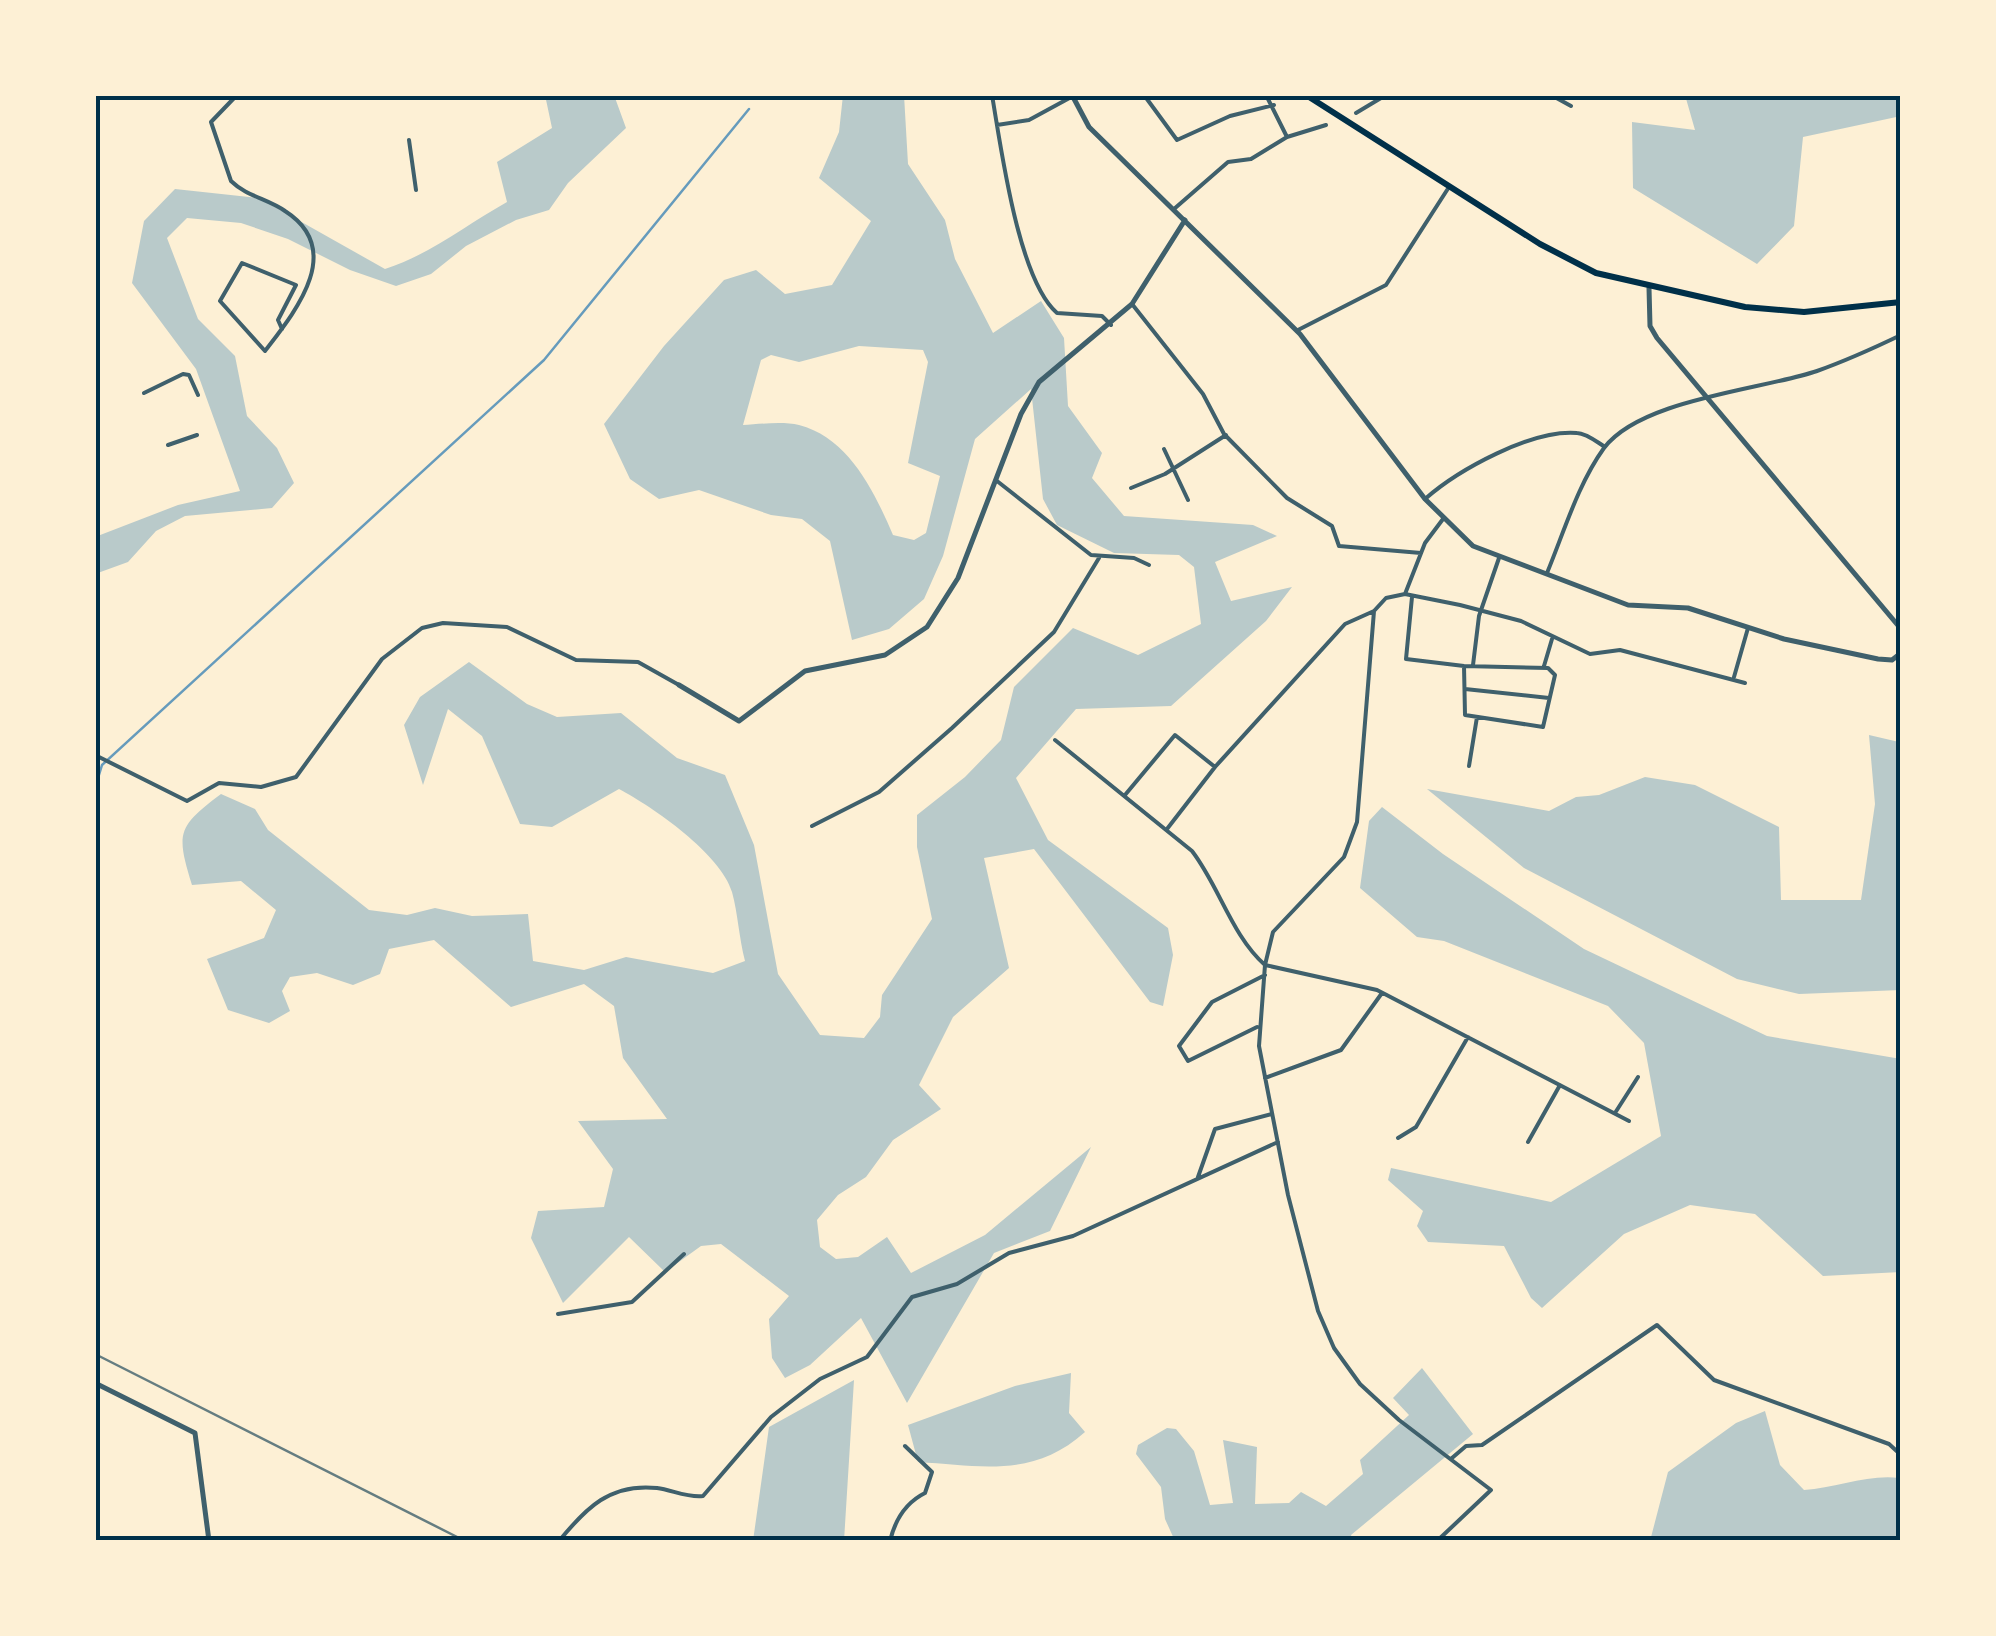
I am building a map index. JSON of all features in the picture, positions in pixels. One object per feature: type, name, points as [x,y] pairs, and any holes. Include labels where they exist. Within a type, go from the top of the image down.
[{"type":"highway","points":[[1306,95],[1449,187],[1596,273],[1745,307],[1804,312],[1901,302]]},
{"type":"street","points":[[237,95],[211,122],[230,181],[288,212],[313,247],[309,288],[282,329],[265,351],[220,301],[242,264],[296,285],[278,320],[282,329]]},
{"type":"street","points":[[992,95],[1026,256],[1052,309],[1062,314],[1102,316],[1111,325]]},
{"type":"street","points":[[1144,95],[1177,140],[1230,116],[1274,105]]},
{"type":"street","points":[[1266,95],[1287,137]]},
{"type":"street","points":[[1356,113],[1386,95]]},
{"type":"street","points":[[1551,95],[1571,106]]},
{"type":"street","points":[[997,125],[1029,120],[1073,96],[1089,126],[1296,330],[1425,499],[1473,546],[1628,605],[1688,608],[1748,628],[1878,660],[1892,660],[1901,653]]},
{"type":"street","points":[[1174,210],[1228,162],[1251,159],[1287,137],[1326,124]]},
{"type":"street","points":[[409,140],[416,190]]},
{"type":"street","points":[[1296,330],[1386,284],[1449,187]]},
{"type":"street","points":[[95,755],[187,800],[219,782],[276,786],[305,768],[382,659],[422,628],[443,623],[507,627],[576,660],[638,662],[739,720],[806,671],[864,661],[906,644],[927,628],[950,593],[1020,414],[1039,382],[1132,304],[1185,220]]},
{"type":"street","points":[[1649,288],[1650,326],[1704,397],[1901,629]]},
{"type":"street","points":[[1132,304],[1172,352],[1226,435],[1287,498],[1332,526],[1339,546],[1421,553]]},
{"type":"street","points":[[1547,573],[1590,470],[1604,448],[1638,423],[1704,397],[1816,372],[1901,335]]},
{"type":"street","points":[[144,394],[182,374],[189,375],[198,395]]},
{"type":"street","points":[[1425,499],[1488,457],[1552,436],[1578,432],[1604,448]]},
{"type":"street","points":[[168,445],[198,435]]},
{"type":"street","points":[[1131,488],[1174,469],[1226,435]]},
{"type":"street","points":[[1164,449],[1188,500]]},
{"type":"street","points":[[995,479],[1099,558],[1134,558],[1150,565]]},
{"type":"street","points":[[1444,518],[1421,553],[1408,596],[1406,659],[1464,666],[1544,666],[1555,675],[1543,727],[1464,715],[1464,666]]},
{"type":"street","points":[[812,826],[880,792],[952,728],[1054,632],[1099,558]]},
{"type":"street","points":[[1473,665],[1481,610],[1499,558]]},
{"type":"street","points":[[1167,829],[1215,767],[1346,624],[1374,611],[1386,598],[1408,596],[1481,610],[1522,622],[1590,654],[1620,650],[1745,683]]},
{"type":"street","points":[[1374,611],[1357,822],[1344,857],[1273,932],[1258,1027],[1264,1078],[1318,1311],[1334,1348],[1360,1384],[1392,1413],[1491,1490],[1437,1541]]},
{"type":"street","points":[[1734,677],[1748,628]]},
{"type":"street","points":[[1544,666],[1552,639]]},
{"type":"street","points":[[1465,689],[1550,698]]},
{"type":"street","points":[[1469,766],[1477,718]]},
{"type":"street","points":[[1126,795],[1174,735],[1215,767]]},
{"type":"street","points":[[1055,740],[1167,829],[1208,871],[1251,952],[1265,965],[1382,993],[1629,1120]]},
{"type":"street","points":[[1258,1027],[1188,1061],[1179,1046],[1212,1002],[1265,975]]},
{"type":"street","points":[[1264,1078],[1341,1050],[1382,993]]},
{"type":"street","points":[[1398,1138],[1416,1127],[1468,1037]]},
{"type":"street","points":[[1615,1113],[1638,1077]]},
{"type":"street","points":[[1528,1142],[1560,1085]]},
{"type":"street","points":[[1198,1178],[1214,1129],[1272,1114]]},
{"type":"street","points":[[559,1541],[584,1510],[613,1492],[653,1488],[702,1496],[770,1417],[820,1378],[867,1357],[912,1297],[956,1284],[1010,1253],[1073,1236],[1278,1142]]},
{"type":"street","points":[[558,1314],[632,1302],[684,1254]]},
{"type":"street","points":[[1452,1458],[1466,1446],[1482,1445],[1656,1325],[1714,1380],[1890,1444],[1901,1455]]},
{"type":"street","points":[[95,1383],[195,1433],[209,1541]]},
{"type":"street","points":[[890,1541],[896,1522],[915,1498],[925,1493],[932,1472],[905,1446]]},
{"type":"shaded area","points":[[545,95],[614,95],[626,128],[568,183],[549,210],[516,220],[466,246],[431,274],[396,286],[241,223],[187,218],[167,238],[198,319],[235,356],[247,416],[277,448],[294,483],[272,508],[185,516],[156,531],[128,562],[95,574],[95,537],[178,505],[240,491],[196,369],[132,283],[144,221],[175,189],[259,198],[385,269],[432,248],[507,202],[497,162],[552,128]]},
{"type":"shaded area","points":[[843,95],[904,95],[908,164],[945,220],[955,259],[993,333],[1041,301],[1064,338],[1068,406],[1102,453],[1092,478],[1124,516],[1253,525],[1277,536],[1215,562],[1231,601],[1292,587],[1266,621],[1171,706],[1076,709],[1016,778],[1048,840],[1168,928],[1173,955],[1163,1006],[1150,1002],[1034,849],[984,858],[1009,968],[953,1017],[919,1085],[941,1109],[893,1140],[866,1177],[838,1195],[817,1220],[820,1247],[836,1259],[858,1257],[887,1237],[911,1273],[985,1235],[1091,1147],[1050,1231],[994,1253],[907,1403],[861,1318],[810,1365],[785,1378],[772,1358],[769,1319],[789,1296],[721,1244],[701,1246],[665,1272],[629,1237],[563,1303],[531,1238],[538,1211],[604,1207],[613,1169],[578,1121],[667,1119],[623,1058],[614,1006],[584,984],[511,1007],[434,940],[389,949],[380,974],[353,985],[317,973],[290,977],[282,991],[290,1011],[269,1023],[228,1010],[207,959],[264,938],[276,910],[241,881],[192,885],[183,842],[188,824],[221,794],[255,809],[268,830],[369,910],[407,915],[435,908],[472,916],[528,914],[533,961],[584,970],[626,957],[713,973],[745,961],[732,892],[725,877],[700,847],[667,819],[619,789],[552,827],[520,824],[482,736],[448,709],[423,785],[404,725],[420,697],[469,662],[527,704],[557,717],[621,713],[677,758],[725,775],[754,845],[778,974],[820,1035],[864,1038],[880,1017],[882,995],[932,919],[917,847],[917,815],[965,777],[1001,740],[1014,687],[1073,628],[1138,655],[1201,624],[1194,567],[1179,555],[1114,553],[1057,525],[1043,499],[1031,389],[975,439],[943,556],[924,599],[889,629],[852,640],[830,541],[802,519],[771,515],[699,490],[659,499],[630,479],[604,424],[664,346],[724,280],[756,270],[785,294],[832,285],[871,221],[819,178],[839,132]],"holes":[[[859,346],[923,350],[928,362],[908,463],[940,476],[926,533],[914,540],[893,535],[858,468],[832,441],[799,425],[743,425],[761,360],[771,355],[799,362]]]},
{"type":"shaded area","points":[[1685,95],[1901,95],[1901,116],[1803,137],[1794,226],[1757,264],[1633,188],[1632,122],[1695,130]]},
{"type":"shaded area","points":[[1869,735],[1899,742],[1901,747],[1901,990],[1799,994],[1737,979],[1524,868],[1427,789],[1549,811],[1576,797],[1599,795],[1645,777],[1695,785],[1779,827],[1781,900],[1861,900],[1875,804]]},
{"type":"shaded area","points":[[1382,807],[1443,854],[1584,949],[1767,1036],[1901,1059],[1901,1272],[1823,1276],[1755,1214],[1690,1205],[1624,1234],[1542,1308],[1531,1298],[1504,1246],[1428,1242],[1417,1226],[1423,1211],[1388,1180],[1391,1168],[1551,1202],[1661,1136],[1644,1043],[1608,1006],[1444,941],[1417,937],[1360,888],[1369,821]]},
{"type":"shaded area","points":[[1422,1368],[1473,1434],[1351,1535],[1353,1541],[1175,1541],[1165,1519],[1161,1487],[1136,1454],[1138,1445],[1167,1428],[1176,1429],[1194,1451],[1210,1505],[1233,1503],[1223,1440],[1257,1447],[1255,1504],[1289,1503],[1301,1492],[1326,1506],[1363,1474],[1360,1460],[1409,1415],[1393,1398]]},
{"type":"shaded area","points":[[1071,1373],[1069,1413],[1085,1432],[1066,1447],[1046,1457],[1006,1466],[918,1462],[908,1425],[1015,1386]]},
{"type":"shaded area","points":[[854,1380],[844,1541],[753,1541],[769,1427]]},
{"type":"shaded area","points":[[1765,1411],[1780,1465],[1804,1490],[1899,1478],[1897,1541],[1650,1541],[1668,1472],[1736,1423]]},
{"type":"waterway","points":[[95,788],[102,765],[544,360],[749,109]]},
{"type":"railway","points":[[95,1354],[465,1541]]}]
